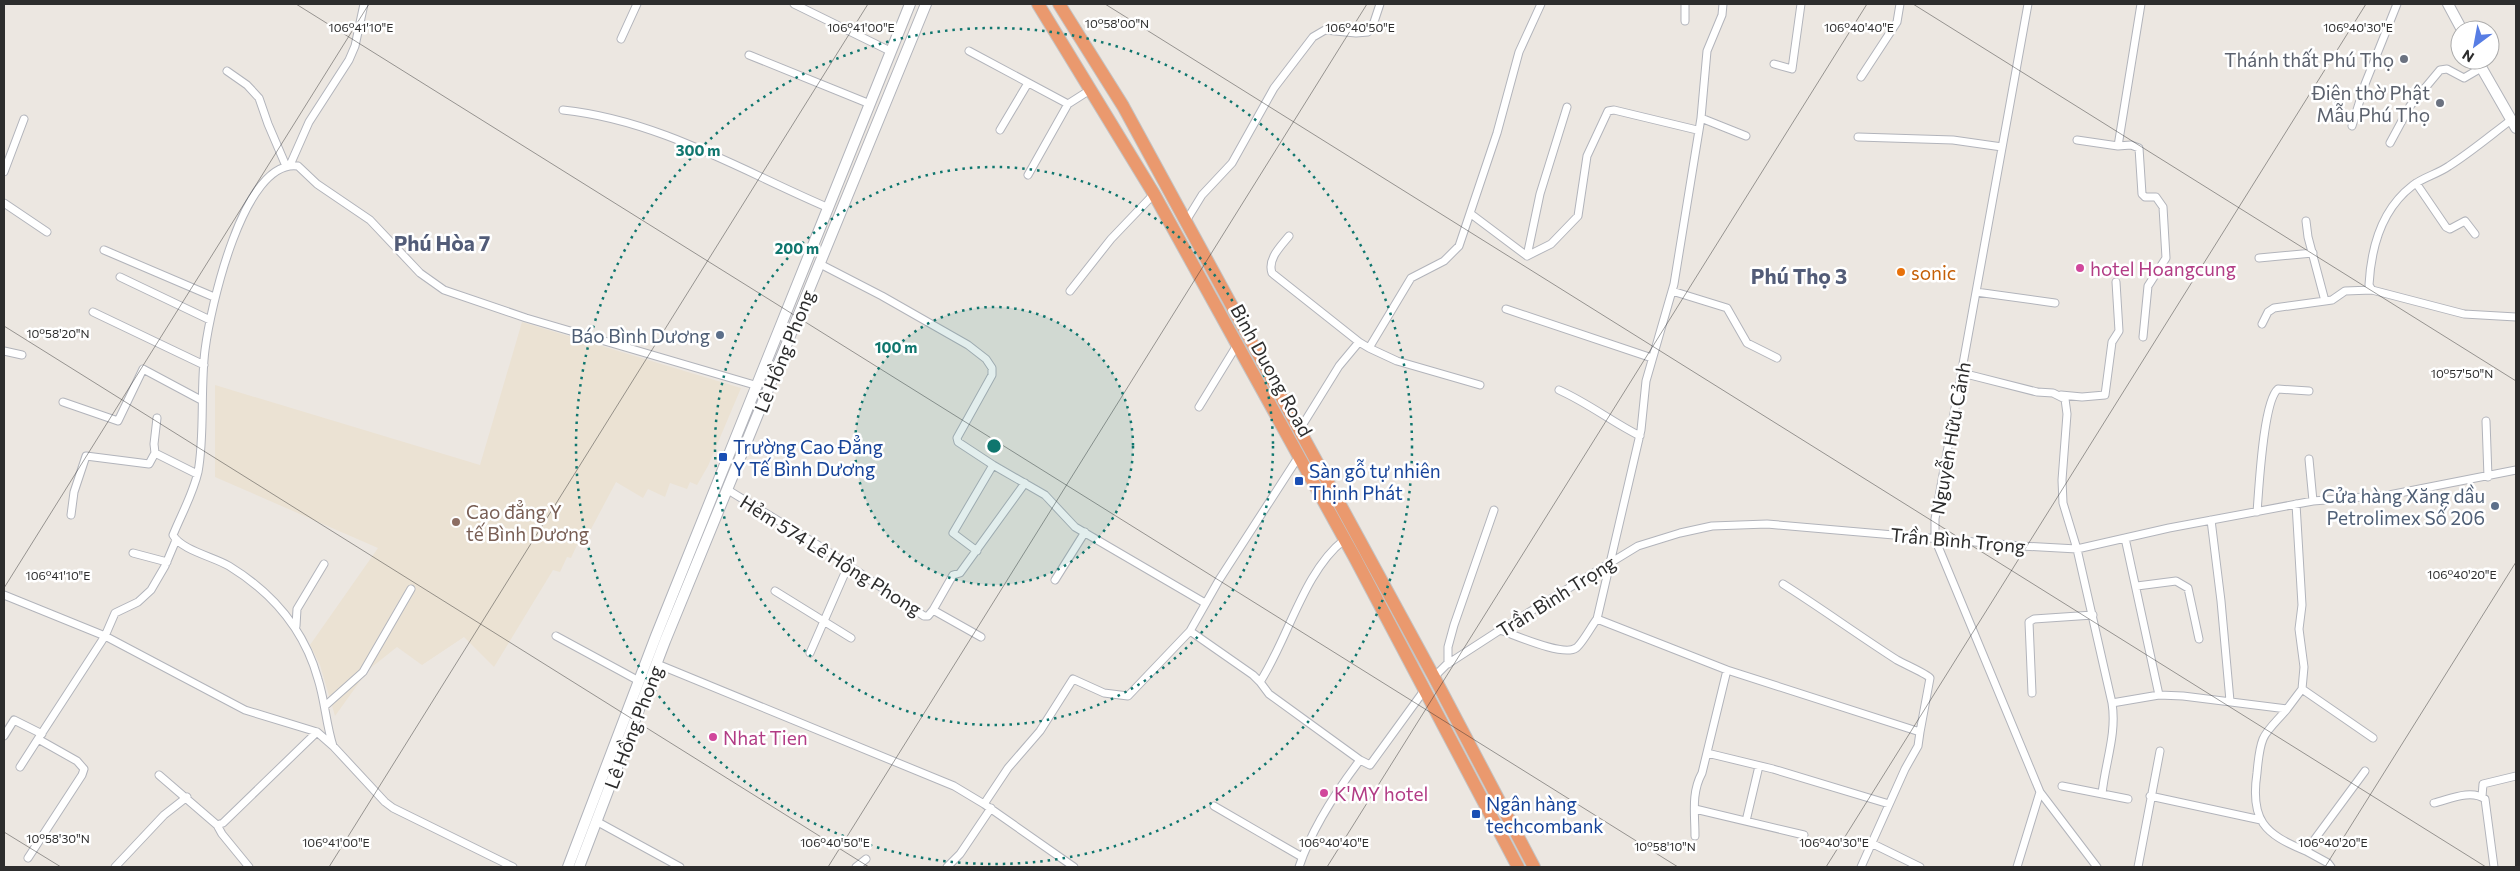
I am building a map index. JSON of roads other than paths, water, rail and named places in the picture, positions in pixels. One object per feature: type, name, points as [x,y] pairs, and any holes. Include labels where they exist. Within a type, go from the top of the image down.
[{"type":"highway","name":"Binh Duong Road","points":[[1038,4],[1154,194],[1299,456],[1423,692],[1518,867]]},
{"type":"highway","name":"Binh Duong Road","points":[[1059,4],[1123,106],[1434,677],[1534,867]]},
{"type":"highway","points":[[1423,692],[1434,677]]},
{"type":"street","points":[[288,165],[309,122],[349,60],[355,46],[364,4]]},
{"type":"street","points":[[621,39],[637,4]]},
{"type":"street","points":[[794,4],[890,51]]},
{"type":"street","name":"Lê Hồng Phong","points":[[579,867],[652,662],[758,386],[910,4]]},
{"type":"street","name":"Lê Hồng Phong","points":[[568,867],[639,681],[652,662],[728,490],[926,4]]},
{"type":"street","points":[[1186,222],[1202,195],[1232,163],[1274,88],[1313,37],[1325,30],[1356,33],[1368,32],[1372,28],[1380,4]]},
{"type":"street","points":[[1369,348],[1411,278],[1444,261],[1459,246],[1471,214],[1519,52],[1541,4]]},
{"type":"street","points":[[1685,4],[1685,21]]},
{"type":"street","points":[[1500,630],[1555,649],[1568,650],[1576,648],[1597,619],[1640,436],[1646,381],[1672,291],[1697,130],[1701,118],[1707,51],[1722,15],[1723,4]]},
{"type":"street","points":[[1774,64],[1792,69],[1801,4]]},
{"type":"street","points":[[1861,76],[1897,22],[1900,4]]},
{"type":"street","name":"Nguyễn Hữu Cảnh","points":[[2028,4],[1936,519],[1935,539],[2040,792],[2097,867]]},
{"type":"street","points":[[2118,146],[2141,4]]},
{"type":"street","points":[[2352,126],[2365,84],[2397,4]]},
{"type":"street","points":[[2448,4],[2457,20]]},
{"type":"street","points":[[969,51],[1068,104]]},
{"type":"street","points":[[749,55],[870,104]]},
{"type":"street","points":[[2390,142],[2410,106],[2440,70],[2447,69],[2464,78],[2473,70]]},
{"type":"street","points":[[2372,290],[2369,285],[2370,273],[2380,227],[2395,201],[2416,183],[2449,166],[2514,124],[2482,70]]},
{"type":"street","points":[[227,71],[247,85],[259,98],[268,124],[288,165]]},
{"type":"street","points":[[1000,130],[1028,82]]},
{"type":"street","points":[[1028,174],[1068,104],[1090,90]]},
{"type":"street","points":[[1527,256],[1540,194],[1567,106]]},
{"type":"street","points":[[563,110],[618,120],[653,130],[718,156],[829,208]]},
{"type":"street","points":[[1527,256],[1551,244],[1578,216],[1587,156],[1608,110],[1697,130]]},
{"type":"street","points":[[1701,118],[1746,136]]},
{"type":"street","points":[[4,172],[24,119]]},
{"type":"street","points":[[1858,137],[1953,140],[2002,147]]},
{"type":"street","points":[[2077,140],[2118,146],[2131,145],[2139,148],[2142,194],[2145,197],[2156,197],[2163,207],[2166,258],[2148,286],[2143,337]]},
{"type":"street","points":[[333,746],[318,679],[296,627],[257,584],[227,564],[176,540],[173,535],[197,474],[204,365],[214,297],[242,216],[253,196],[274,171],[288,165],[298,166],[317,184],[370,220],[420,273],[444,290],[526,318],[758,386]]},
{"type":"street","points":[[2416,183],[2446,227],[2450,229],[2465,221],[2475,234]]},
{"type":"street","points":[[1070,292],[1111,239],[1154,194]]},
{"type":"street","points":[[4,204],[47,232]]},
{"type":"street","points":[[1471,214],[1527,256]]},
{"type":"street","points":[[2306,220],[2325,301]]},
{"type":"street","points":[[1289,236],[1272,260],[1272,273],[1280,281],[1369,348],[1396,361],[1480,385]]},
{"type":"street","points":[[104,250],[214,297]]},
{"type":"street","points":[[2259,258],[2313,253]]},
{"type":"street","points":[[820,264],[882,296],[968,345],[986,359],[992,368],[992,375],[956,438],[958,442],[1045,495],[1075,527],[1206,603]]},
{"type":"street","points":[[120,277],[210,320]]},
{"type":"street","points":[[1962,373],[2037,392],[2082,397],[2105,396],[2112,342],[2119,331],[2116,282]]},
{"type":"street","points":[[2262,324],[2268,312],[2274,308],[2332,300],[2344,291],[2372,290],[2464,314],[2516,317]]},
{"type":"street","points":[[1672,291],[1727,308],[1747,343],[1777,358]]},
{"type":"street","points":[[1976,292],[2055,303]]},
{"type":"street","points":[[1506,310],[1652,358]]},
{"type":"street","points":[[93,312],[204,365]]},
{"type":"street","points":[[1300,429],[1339,366],[1359,342]]},
{"type":"street","points":[[1199,407],[1237,345]]},
{"type":"street","points":[[4,351],[22,355]]},
{"type":"street","points":[[63,402],[118,421],[143,369],[201,400]]},
{"type":"street","points":[[2257,512],[2264,436],[2272,394],[2278,388],[2309,391]]},
{"type":"street","points":[[1559,390],[1580,400],[1622,427],[1640,436]]},
{"type":"street","points":[[2060,395],[2065,399],[2067,414],[2062,480],[2063,503],[2077,549],[2093,615],[2114,720],[2102,794]]},
{"type":"street","points":[[71,515],[74,492],[86,456],[149,464],[156,453],[154,444],[157,418]]},
{"type":"street","points":[[2486,421],[2488,477]]},
{"type":"street","points":[[156,453],[197,474]]},
{"type":"street","points":[[947,867],[960,854],[1008,768],[1040,731],[1073,679],[1104,693],[1128,696],[1190,630],[1299,456]]},
{"type":"street","points":[[2309,459],[2312,501]]},
{"type":"street","points":[[977,551],[953,533],[993,465]]},
{"type":"street","name":"Trần Bình Trọng","points":[[1434,677],[1448,664],[1500,630],[1638,546],[1680,533],[1712,526],[1767,524],[2077,549],[2210,520],[2312,501],[2389,496],[2516,470]]},
{"type":"street","points":[[981,638],[933,610],[953,576],[960,574],[1025,483]]},
{"type":"street","name":"Hẻm 574 Lê Hồng Phong","points":[[728,490],[924,616],[928,616],[933,610]]},
{"type":"street","points":[[2296,504],[2302,605],[2299,629],[2304,667],[2302,689],[2263,737],[2254,800],[2261,820],[2283,841],[2306,851],[2328,863],[2331,867]]},
{"type":"street","points":[[1448,664],[1448,647],[1454,625],[1494,510]]},
{"type":"street","points":[[2210,520],[2221,600],[2230,700]]},
{"type":"street","points":[[1055,580],[1084,532]]},
{"type":"street","points":[[2126,538],[2159,695]]},
{"type":"street","points":[[20,767],[105,636],[115,613],[124,607],[138,602],[151,590],[167,562],[176,540]]},
{"type":"street","points":[[1260,682],[1277,653],[1303,596],[1320,566],[1330,551],[1344,540]]},
{"type":"street","points":[[133,553],[167,562]]},
{"type":"street","points":[[296,627],[297,609],[324,564]]},
{"type":"street","points":[[810,653],[848,566]]},
{"type":"street","points":[[2137,586],[2176,581],[2188,588],[2199,639]]},
{"type":"street","points":[[1783,584],[1906,666],[1927,674],[1930,678],[1918,746],[1888,804],[1860,867]]},
{"type":"street","points":[[325,706],[363,672],[411,589]]},
{"type":"street","points":[[775,591],[851,638]]},
{"type":"street","points":[[4,595],[105,636],[152,659],[237,706],[317,732],[393,808],[513,867]]},
{"type":"street","points":[[2032,693],[2029,622],[2034,619],[2093,615]]},
{"type":"street","points":[[1597,619],[1727,670],[1920,732]]},
{"type":"street","points":[[1190,630],[1253,675],[1269,694],[1360,760],[1370,765],[1423,692]]},
{"type":"street","points":[[556,636],[639,681]]},
{"type":"street","points":[[652,662],[886,756],[954,786],[987,806],[1074,867]]},
{"type":"street","points":[[1695,836],[1694,797],[1696,785],[1702,773],[1727,670]]},
{"type":"street","points":[[2302,689],[2373,738]]},
{"type":"street","points":[[2112,703],[2159,695],[2230,700],[2287,709]]},
{"type":"street","points":[[4,736],[14,720],[77,761],[84,769],[82,775],[28,858]]},
{"type":"street","points":[[217,826],[223,823],[317,732]]},
{"type":"street","points":[[2138,867],[2160,750]]},
{"type":"street","points":[[1707,753],[1759,766],[1888,804]]},
{"type":"street","points":[[1300,867],[1302,857],[1325,810],[1360,760]]},
{"type":"street","points":[[1746,821],[1759,766]]},
{"type":"street","points":[[2306,851],[2365,771]]},
{"type":"street","points":[[159,775],[217,826],[249,867]]},
{"type":"street","points":[[2482,797],[2483,784],[2516,776]]},
{"type":"street","points":[[2062,786],[2128,799]]},
{"type":"street","points":[[2017,867],[2040,792]]},
{"type":"street","points":[[2434,803],[2472,794],[2485,799],[2494,867]]},
{"type":"street","points":[[2150,796],[2261,820]]},
{"type":"street","points":[[114,867],[164,815],[187,798]]},
{"type":"street","points":[[1214,806],[1302,857]]},
{"type":"street","points":[[1695,809],[1804,835]]},
{"type":"street","points":[[596,821],[680,867]]},
{"type":"street","points":[[1871,843],[1920,867]]},
{"type":"street","points":[[856,867],[866,859]]},
{"type":"place","name":"Thánh thất Phú Thọ","points":[[2404,59]]},
{"type":"place","name":"Điện thờ Phật Mẫu Phú Thọ","points":[[2440,103]]},
{"type":"place","name":"hotel Hoangcung","points":[[2080,268]]},
{"type":"place","name":"sonic","points":[[1901,272]]},
{"type":"place","name":"Báo Bình Dương","points":[[720,335]]},
{"type":"place","name":"Trường Cao Đẳng Y Tế Bình Dương","points":[[723,457]]},
{"type":"place","name":"Sàn gỗ tự nhiên Thịnh Phát","points":[[1299,481]]},
{"type":"place","name":"Cửa hàng Xăng dầu Petrolimex Số 206","points":[[2495,506]]},
{"type":"place","name":"Cao đẳng Y tế Bình Dương","points":[[456,522]]},
{"type":"place","name":"Nhat Tien","points":[[713,737]]},
{"type":"place","name":"K'MY hotel","points":[[1324,793]]},
{"type":"place","name":"Ngân hàng techcombank","points":[[1476,814]]},
{"type":"district","name":"Phú Hòa 7","points":[[442,242]]},
{"type":"district","name":"Phú Thọ 3","points":[[1799,275]]}]
